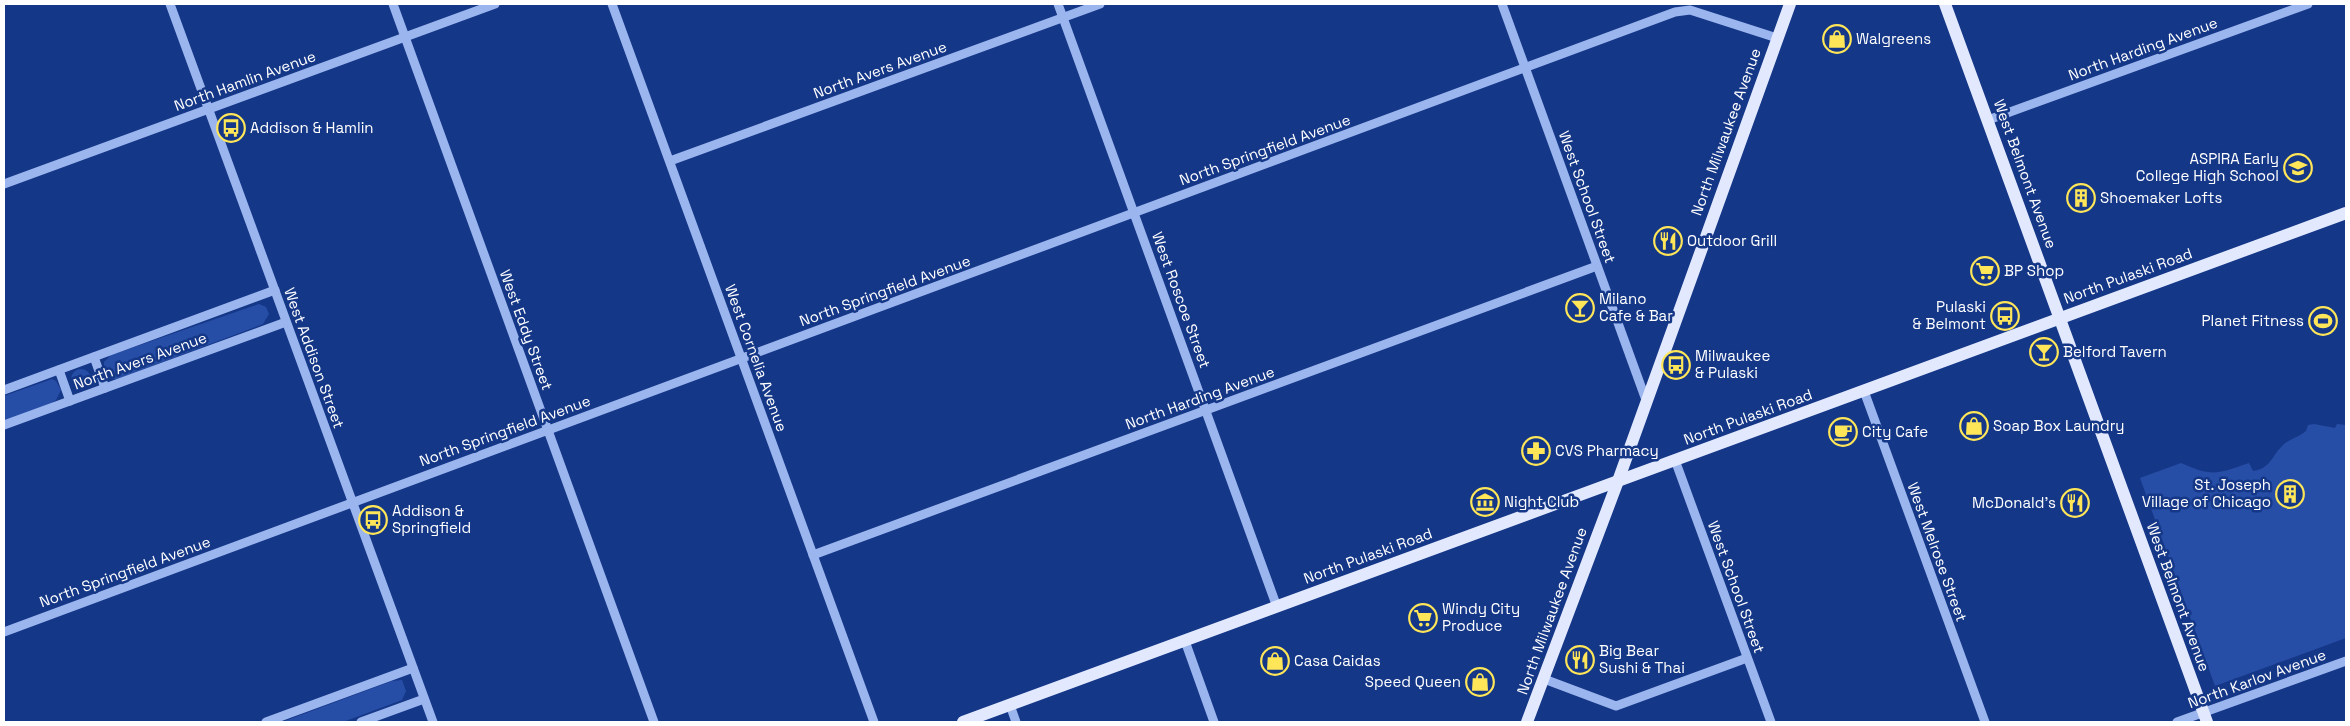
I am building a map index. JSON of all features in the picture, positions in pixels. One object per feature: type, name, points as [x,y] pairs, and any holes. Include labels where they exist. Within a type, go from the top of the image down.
[{"type":"main road","name":"North Milwaukee Avenue","points":[[1527,722],[1618,481],[1790,4]]},
{"type":"main road","name":"West Belmont Avenue","points":[[1946,4],[2205,717]]},
{"type":"main road","name":"North Pulaski Road","points":[[963,722],[2346,213]]},
{"type":"street","name":"West Addison Street","points":[[170,4],[432,722]]},
{"type":"street","name":"West Eddy Street","points":[[393,4],[654,722]]},
{"type":"street","name":"North Hamlin Avenue","points":[[4,184],[495,4]]},
{"type":"street","name":"West Cornelia Avenue","points":[[612,4],[874,722]]},
{"type":"street","name":"West Roscoe Street","points":[[1058,4],[1277,607]]},
{"type":"street","name":"North Avers Avenue","points":[[670,161],[1100,4]]},
{"type":"street","name":"West School Street","points":[[1502,4],[1646,400]]},
{"type":"street","name":"North Harding Avenue","points":[[1988,120],[2308,4]]},
{"type":"street","name":"North Springfield Avenue","points":[[4,632],[1683,10],[1690,10],[1777,38]]},
{"type":"street","name":"North Harding Avenue","points":[[813,555],[1597,266]]},
{"type":"street","name":"North Avers Avenue","points":[[4,390],[275,290]]},
{"type":"street","name":"North Avers Avenue","points":[[4,425],[286,322]]},
{"type":"street","points":[[94,357],[105,388]]},
{"type":"street","points":[[59,370],[70,401]]},
{"type":"street","name":"West Melrose Street","points":[[1864,391],[1985,722]]},
{"type":"street","name":"West School Street","points":[[1676,460],[1771,722]]},
{"type":"street","points":[[1185,641],[1214,722]]},
{"type":"street","points":[[1544,679],[1616,706],[1747,658]]},
{"type":"street","name":"North Karlov Avenue","points":[[2177,722],[2205,717],[2346,661]]},
{"type":"street","points":[[266,722],[413,668]]},
{"type":"street","points":[[361,722],[424,699]]},
{"type":"street","points":[[1010,705],[1016,722]]},
{"type":"shaded area","points":[[259,304],[266,307],[269,314],[263,324],[117,379],[111,379],[104,373],[104,362],[111,355]]},
{"type":"shaded area","points":[[81,369],[88,372],[91,379],[88,386],[81,389],[74,386],[71,379],[74,372]]},
{"type":"shaded area","points":[[52,379],[56,381],[61,390],[56,400],[4,421],[4,396]]},
{"type":"shaded area","points":[[2314,424],[2335,428],[2337,424],[2346,425],[2346,638],[2215,686],[2140,478],[2181,463],[2208,472],[2222,472],[2249,463],[2253,471],[2259,470],[2270,462],[2285,444],[2306,431],[2308,425]]},
{"type":"shaded area","points":[[402,680],[406,691],[402,700],[343,722],[282,722],[392,681]]},
{"type":"place","name":"Walgreens","points":[[1837,39]]},
{"type":"place","name":"Addison & Hamlin","points":[[231,128]]},
{"type":"place","name":"ASPIRA Early College High School","points":[[2298,168]]},
{"type":"place","name":"Shoemaker Lofts","points":[[2081,198]]},
{"type":"place","name":"Outdoor Grill","points":[[1668,241]]},
{"type":"place","name":"BP Shop","points":[[1985,271]]},
{"type":"place","name":"Milano Cafe & Bar","points":[[1580,308]]},
{"type":"place","name":"Pulaski & Belmont","points":[[2005,316]]},
{"type":"place","name":"Planet Fitness","points":[[2323,321]]},
{"type":"place","name":"Belford Tavern","points":[[2044,352]]},
{"type":"place","name":"Milwaukee & Pulaski","points":[[1676,365]]},
{"type":"place","name":"Soap Box Laundry","points":[[1974,426]]},
{"type":"place","name":"City Cafe","points":[[1843,432]]},
{"type":"place","name":"CVS Pharmacy","points":[[1536,451]]},
{"type":"place","name":"St. Joseph Village of Chicago","points":[[2290,494]]},
{"type":"place","name":"Night Club","points":[[1485,502]]},
{"type":"place","name":"McDonald's","points":[[2075,503]]},
{"type":"place","name":"Addison & Springfield","points":[[373,520]]},
{"type":"place","name":"Windy City Produce","points":[[1423,618]]},
{"type":"place","name":"Big Bear Sushi & Thai","points":[[1580,660]]},
{"type":"place","name":"Casa Caidas","points":[[1275,661]]},
{"type":"place","name":"Speed Queen","points":[[1480,682]]}]
